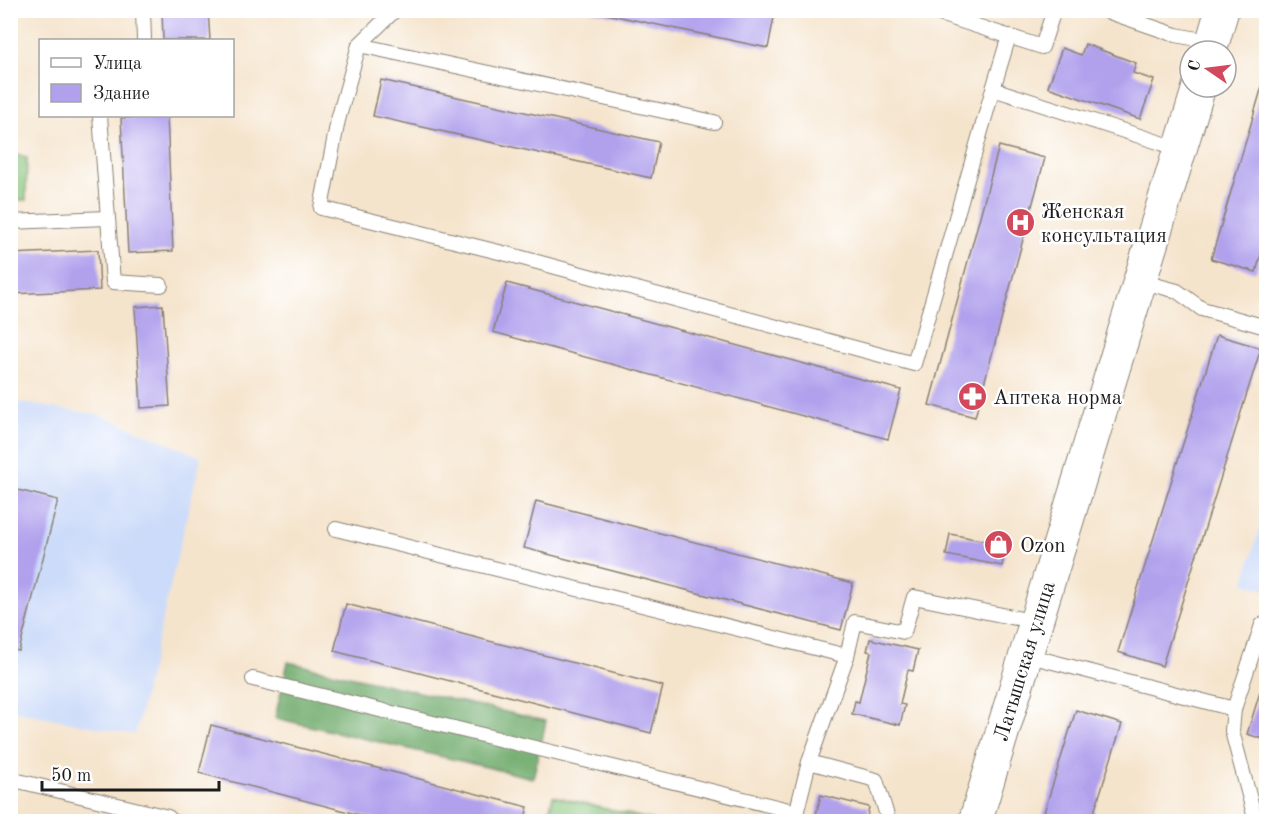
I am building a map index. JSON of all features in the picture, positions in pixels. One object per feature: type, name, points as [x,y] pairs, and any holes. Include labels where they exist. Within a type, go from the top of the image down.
[{"type":"street","points":[[1213,39],[1222,10]]},
{"type":"street","name":"Латышская улица","points":[[975,822],[1195,99]]},
{"type":"lane","points":[[143,10],[144,39]]},
{"type":"lane","points":[[395,10],[359,45],[338,120],[321,208],[515,256],[914,364],[1009,36]]},
{"type":"lane","points":[[927,10],[1042,47],[1054,10]]},
{"type":"lane","points":[[1103,10],[1188,39]]},
{"type":"lane","points":[[359,45],[714,122]]},
{"type":"lane","points":[[993,89],[1180,149]]},
{"type":"lane","points":[[100,117],[113,282],[161,285]]},
{"type":"lane","points":[[10,222],[107,218]]},
{"type":"lane","points":[[1140,281],[1177,291],[1202,309],[1266,327]]},
{"type":"lane","points":[[336,529],[847,656]]},
{"type":"lane","points":[[253,679],[795,817],[809,762],[847,656],[855,622],[904,633],[914,597],[1036,622]]},
{"type":"lane","points":[[1256,822],[1232,731],[1234,709],[1262,625],[1266,623]]},
{"type":"lane","points":[[1026,655],[1234,709]]},
{"type":"lane","points":[[809,762],[876,780],[888,822]]},
{"type":"lane","points":[[10,779],[168,818],[172,822]]},
{"type":"shaded area","points":[[10,401],[101,415],[201,457],[135,735],[11,710]]},
{"type":"shaded area","points":[[1266,504],[1266,590],[1244,583]]},
{"type":"green space","points":[[10,153],[27,158],[26,200],[11,200]]},
{"type":"green space","points":[[288,662],[546,721],[533,778],[275,718]]},
{"type":"green space","points":[[553,796],[656,821],[547,821]]},
{"type":"building","points":[[162,10],[208,10],[210,39],[163,39]]},
{"type":"building","points":[[587,10],[768,10],[775,12],[768,48]]},
{"type":"building","points":[[995,10],[1017,10],[1015,18]]},
{"type":"building","points":[[1085,44],[1136,63],[1133,73],[1154,80],[1140,119],[1048,87],[1062,48],[1081,55]]},
{"type":"building","points":[[1266,73],[1266,237],[1256,272],[1211,259]]},
{"type":"building","points":[[381,80],[659,142],[651,178],[373,116]]},
{"type":"building","points":[[167,117],[173,251],[128,253],[121,118]]},
{"type":"building","points":[[999,146],[1045,158],[975,417],[929,405]]},
{"type":"building","points":[[98,250],[100,290],[10,294],[10,254]]},
{"type":"building","points":[[507,283],[901,390],[888,439],[493,332]]},
{"type":"building","points":[[163,305],[170,406],[141,408],[135,307]]},
{"type":"building","points":[[1217,335],[1261,348],[1162,666],[1118,652]]},
{"type":"building","points":[[10,488],[58,500],[19,651],[10,649],[10,522],[14,508],[10,507]]},
{"type":"building","points":[[536,501],[853,583],[841,630],[524,548]]},
{"type":"building","points":[[950,534],[1007,545],[1002,566],[946,555]]},
{"type":"building","points":[[346,604],[663,686],[651,733],[334,651]]},
{"type":"building","points":[[870,639],[918,650],[913,671],[908,670],[900,704],[905,705],[900,725],[852,714],[855,701],[859,702],[871,652],[867,651]]},
{"type":"building","points":[[1266,673],[1266,740],[1247,734]]},
{"type":"building","points":[[1076,710],[1122,724],[1091,822],[1041,822]]},
{"type":"building","points":[[211,725],[528,807],[524,822],[387,822],[199,773]]},
{"type":"building","points":[[821,795],[869,807],[866,822],[814,822]]},
{"type":"building","points":[[1207,815],[1225,821],[1225,822],[1205,822]]},
{"type":"place","name":"Женская консультация","points":[[1020,223]]},
{"type":"place","name":"Аптека норма","points":[[972,397]]},
{"type":"place","name":"Ozon","points":[[999,545]]}]
